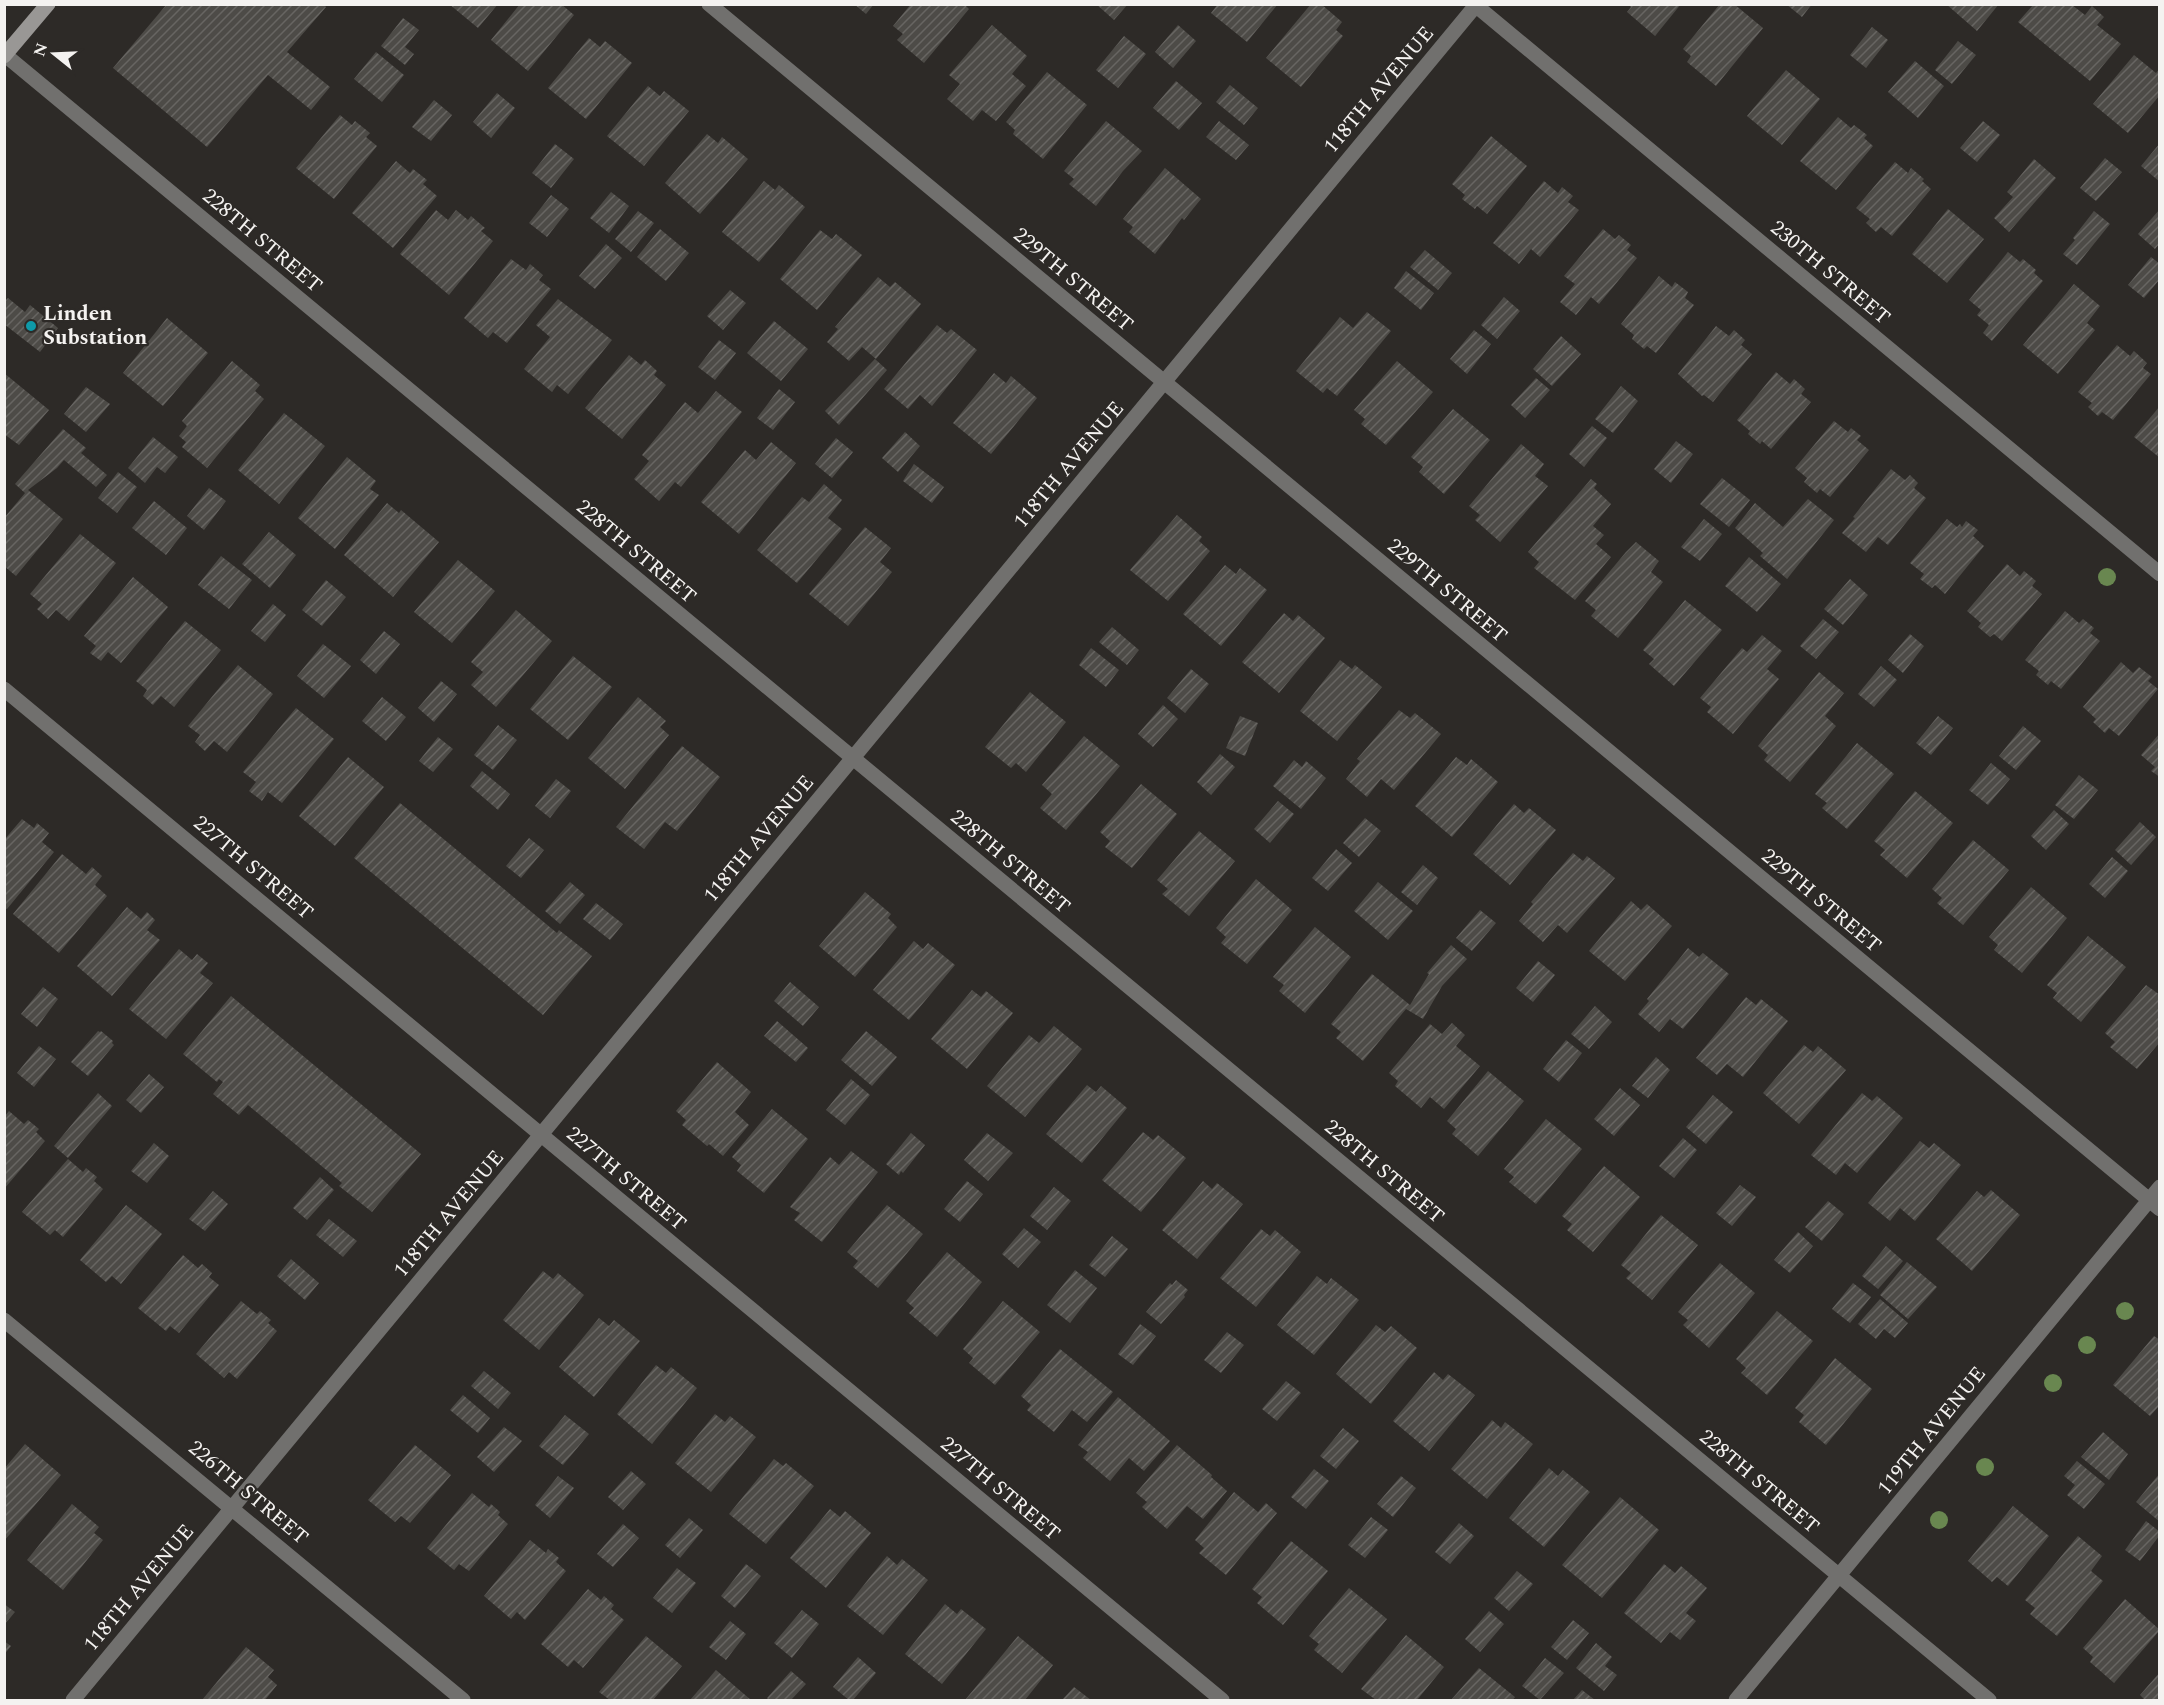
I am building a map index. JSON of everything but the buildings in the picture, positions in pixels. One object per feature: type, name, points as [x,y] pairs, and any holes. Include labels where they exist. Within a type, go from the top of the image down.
[{"type":"main road","points":[[5,55],[48,4]]},
{"type":"street","name":"229TH STREET","points":[[708,4],[2154,1204]]},
{"type":"street","name":"118TH AVENUE","points":[[73,1701],[1476,5]]},
{"type":"street","name":"230TH STREET","points":[[1476,5],[2160,574]]},
{"type":"street","name":"228TH STREET","points":[[5,55],[1989,1701]]},
{"type":"street","name":"227TH STREET","points":[[4,689],[1222,1701]]},
{"type":"street","name":"119TH AVENUE","points":[[1736,1701],[2154,1204],[2160,1187]]},
{"type":"street","name":"226TH STREET","points":[[4,1320],[463,1701]]},
{"type":"place","name":"Linden Substation","points":[[31,326]]}]
